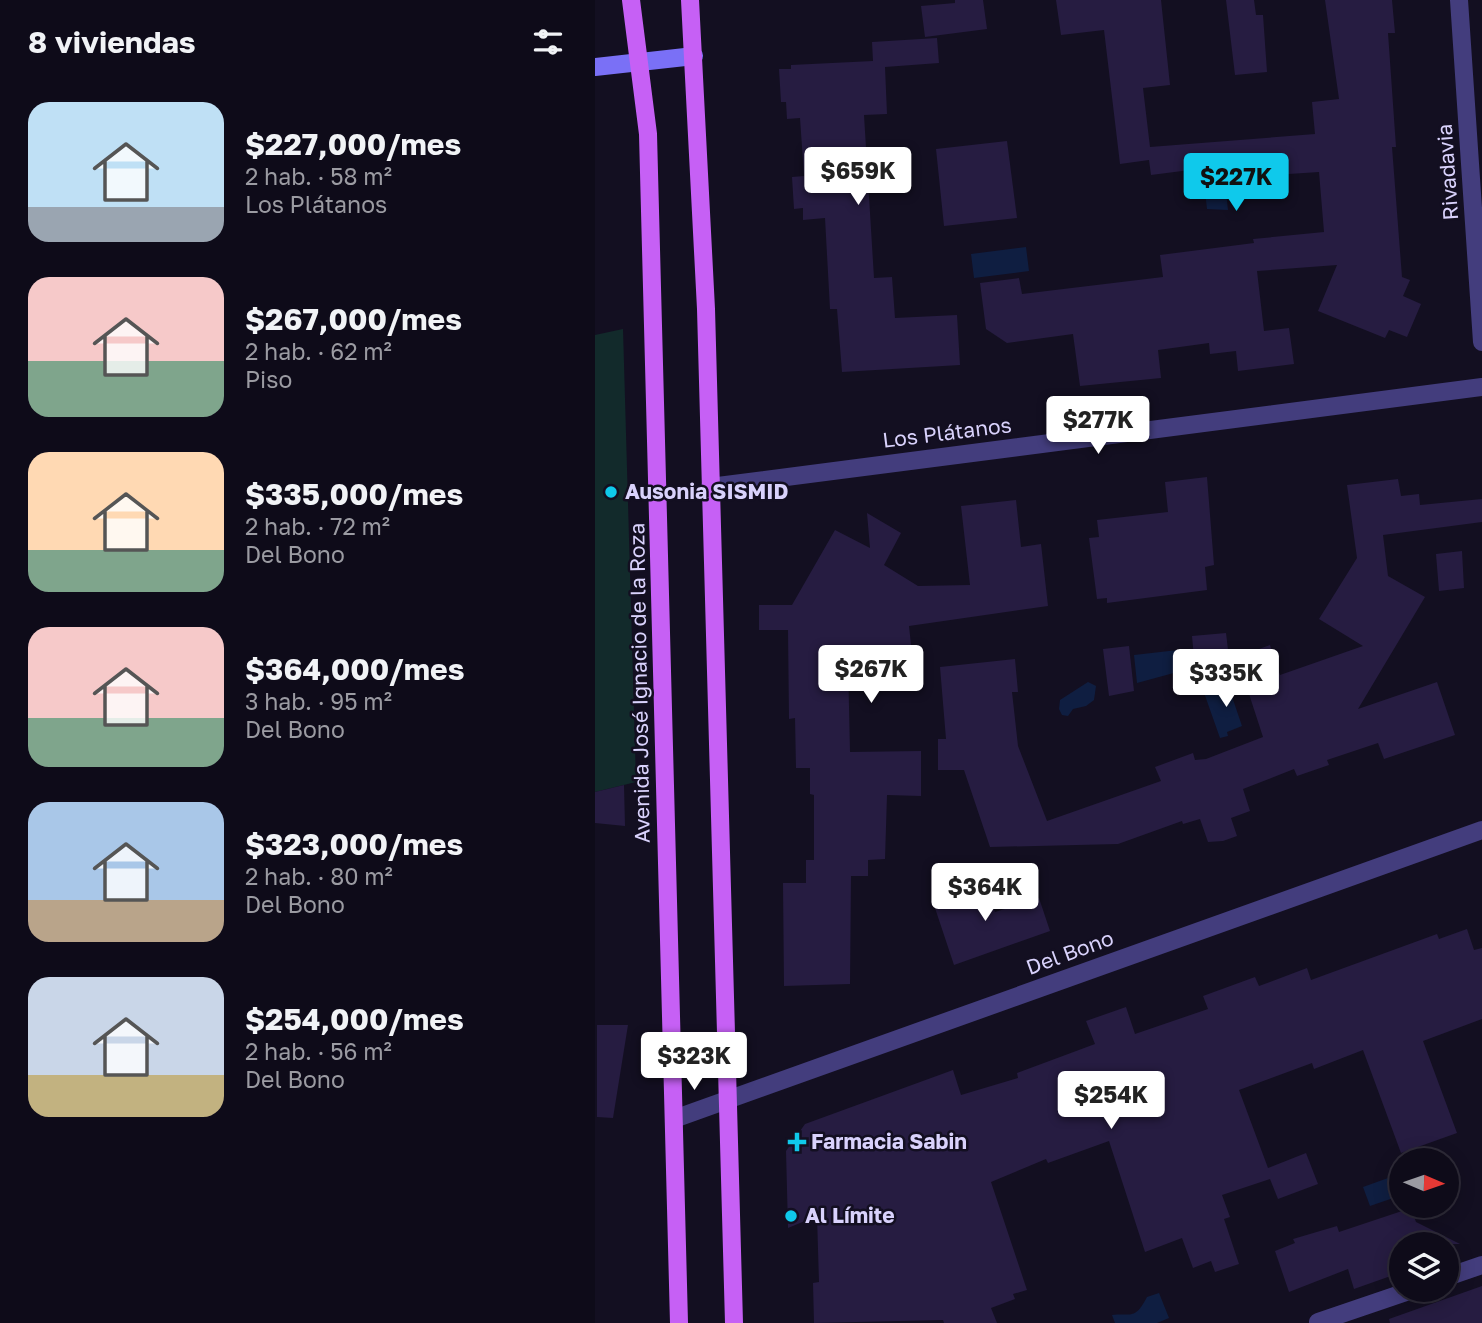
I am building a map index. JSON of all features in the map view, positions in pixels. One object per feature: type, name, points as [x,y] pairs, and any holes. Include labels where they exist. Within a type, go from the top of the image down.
[{"type":"main road","name":"Avenida José Ignacio de la Roza","points":[[631,0],[648,134],[679,1323]]},
{"type":"main road","points":[[690,0],[710,487],[734,1323]]},
{"type":"street","name":"Rivadavia","points":[[1459,0],[1482,342]]},
{"type":"street","points":[[595,67],[694,56]]},
{"type":"street","name":"Los Plátanos","points":[[710,487],[1482,387]]},
{"type":"street","name":"Del Bono","points":[[674,1119],[1482,831]]},
{"type":"street","points":[[1459,1274],[1482,1265]]},
{"type":"street","points":[[1318,1322],[1389,1298]]},
{"type":"green space","name":"Ausonia SISMID","points":[[623,329],[636,782],[595,792],[595,335]]},
{"type":"water","points":[[1223,163],[1228,210],[1207,209],[1202,165]]},
{"type":"water","points":[[1026,247],[1029,271],[974,278],[971,254]]},
{"type":"water","points":[[1178,650],[1181,671],[1137,683],[1134,655]]},
{"type":"water","points":[[1226,679],[1242,726],[1220,738],[1202,687]]},
{"type":"water","points":[[1088,682],[1096,686],[1094,700],[1086,706],[1073,709],[1068,716],[1062,715],[1059,709],[1060,700]]},
{"type":"water","points":[[1389,1178],[1389,1199],[1370,1206],[1363,1187]]},
{"type":"water","points":[[1159,1293],[1169,1318],[1157,1323],[1115,1323],[1112,1315],[1133,1314],[1147,1297]]},
{"type":"building","points":[[955,0],[983,0],[987,29],[925,37],[921,6],[955,3]]},
{"type":"building","points":[[1056,0],[1161,0],[1170,85],[1143,88],[1150,147],[1315,134],[1312,102],[1339,99],[1325,0],[1392,0],[1395,33],[1388,33],[1396,147],[1392,147],[1402,277],[1410,280],[1403,296],[1421,304],[1407,337],[1389,330],[1385,338],[1318,311],[1337,265],[1257,271],[1264,331],[1289,328],[1294,364],[1238,371],[1236,351],[1210,354],[1209,343],[1158,350],[1161,378],[1080,386],[1073,334],[1007,343],[986,329],[980,283],[1019,278],[1022,294],[1163,277],[1160,255],[1254,243],[1253,239],[1324,232],[1319,172],[1230,178],[1229,165],[1151,175],[1149,160],[1120,164],[1104,30],[1061,35]]},
{"type":"building","points":[[1226,0],[1254,0],[1256,15],[1263,15],[1267,72],[1235,75]]},
{"type":"building","points":[[937,38],[939,63],[885,67],[887,114],[864,115],[874,278],[892,277],[895,318],[957,315],[960,365],[842,372],[837,309],[830,309],[825,218],[803,220],[803,208],[794,209],[792,177],[804,176],[800,118],[787,119],[786,102],[781,102],[779,69],[791,69],[791,65],[873,61],[872,42]]},
{"type":"building","points":[[1007,141],[1017,218],[944,226],[936,149]]},
{"type":"building","points":[[1207,477],[1214,565],[1205,567],[1207,590],[1107,603],[1107,598],[1097,599],[1089,538],[1099,537],[1097,520],[1168,512],[1165,482]]},
{"type":"building","points":[[1398,479],[1401,496],[1419,494],[1420,505],[1482,499],[1482,522],[1383,535],[1388,576],[1425,597],[1358,709],[1437,682],[1455,735],[1384,759],[1378,743],[1327,760],[1329,765],[1297,776],[1294,769],[1243,789],[1250,811],[1231,818],[1237,836],[1223,841],[1208,842],[1200,819],[1183,824],[1182,821],[1118,844],[990,847],[964,770],[938,770],[938,739],[946,739],[940,667],[1015,659],[1018,692],[1012,692],[1018,746],[1047,821],[1161,781],[1155,767],[1193,753],[1195,760],[1206,759],[1263,737],[1237,657],[1270,645],[1280,675],[1363,646],[1319,619],[1357,558],[1347,485]]},
{"type":"building","points":[[1016,500],[1021,547],[1041,544],[1048,606],[909,626],[913,663],[848,661],[850,752],[921,751],[921,796],[887,795],[885,859],[868,860],[868,876],[851,876],[850,984],[784,986],[783,883],[806,883],[806,860],[814,860],[814,795],[810,794],[810,768],[796,768],[795,718],[789,719],[788,630],[759,630],[759,605],[792,605],[835,530],[870,548],[867,513],[901,533],[884,565],[918,586],[970,585],[961,506]]},
{"type":"building","points":[[1462,551],[1464,588],[1439,591],[1436,554]]},
{"type":"building","points":[[1226,633],[1230,666],[1195,669],[1192,636]]},
{"type":"building","points":[[1129,646],[1134,691],[1109,696],[1103,649]]},
{"type":"building","points":[[624,785],[625,826],[595,823],[595,792]]},
{"type":"building","points":[[984,883],[995,912],[1039,898],[1050,931],[954,965],[932,899]]},
{"type":"building","points":[[1467,929],[1474,950],[1482,948],[1482,1019],[1423,1041],[1457,1133],[1415,1148],[1399,1148],[1363,1050],[1314,1069],[1312,1063],[1239,1090],[1268,1168],[1306,1153],[1318,1184],[1278,1199],[1270,1179],[1222,1195],[1230,1217],[1224,1219],[1239,1264],[1215,1272],[1211,1261],[1193,1268],[1182,1238],[1145,1252],[1109,1141],[1048,1163],[1046,1159],[991,1182],[1027,1290],[1013,1294],[1015,1299],[991,1308],[997,1323],[944,1323],[943,1320],[814,1323],[813,1283],[819,1282],[817,1216],[788,1228],[786,1151],[805,1124],[953,1070],[961,1095],[1018,1078],[1017,1073],[1095,1044],[1086,1021],[1126,1007],[1135,1034],[1208,1009],[1203,996],[1255,977],[1259,986],[1307,968],[1311,980],[1437,934],[1439,939]]},
{"type":"building","points":[[597,1025],[628,1025],[613,1118],[597,1117]]},
{"type":"building","points":[[1389,1215],[1389,1218],[1415,1218],[1416,1222],[1436,1232],[1389,1232],[1389,1277],[1354,1289],[1348,1269],[1289,1292],[1275,1251],[1295,1243],[1293,1239],[1337,1226],[1339,1232]]},
{"type":"building","points":[[1482,1286],[1482,1323],[1390,1323],[1389,1319],[1437,1302],[1459,1302],[1459,1294]]},
{"type":"place","name":"Ausonia SISMID","points":[[611,492]]},
{"type":"place","name":"Farmacia Sabin","points":[[797,1142]]},
{"type":"place","name":"Al Límite","points":[[791,1216]]}]
